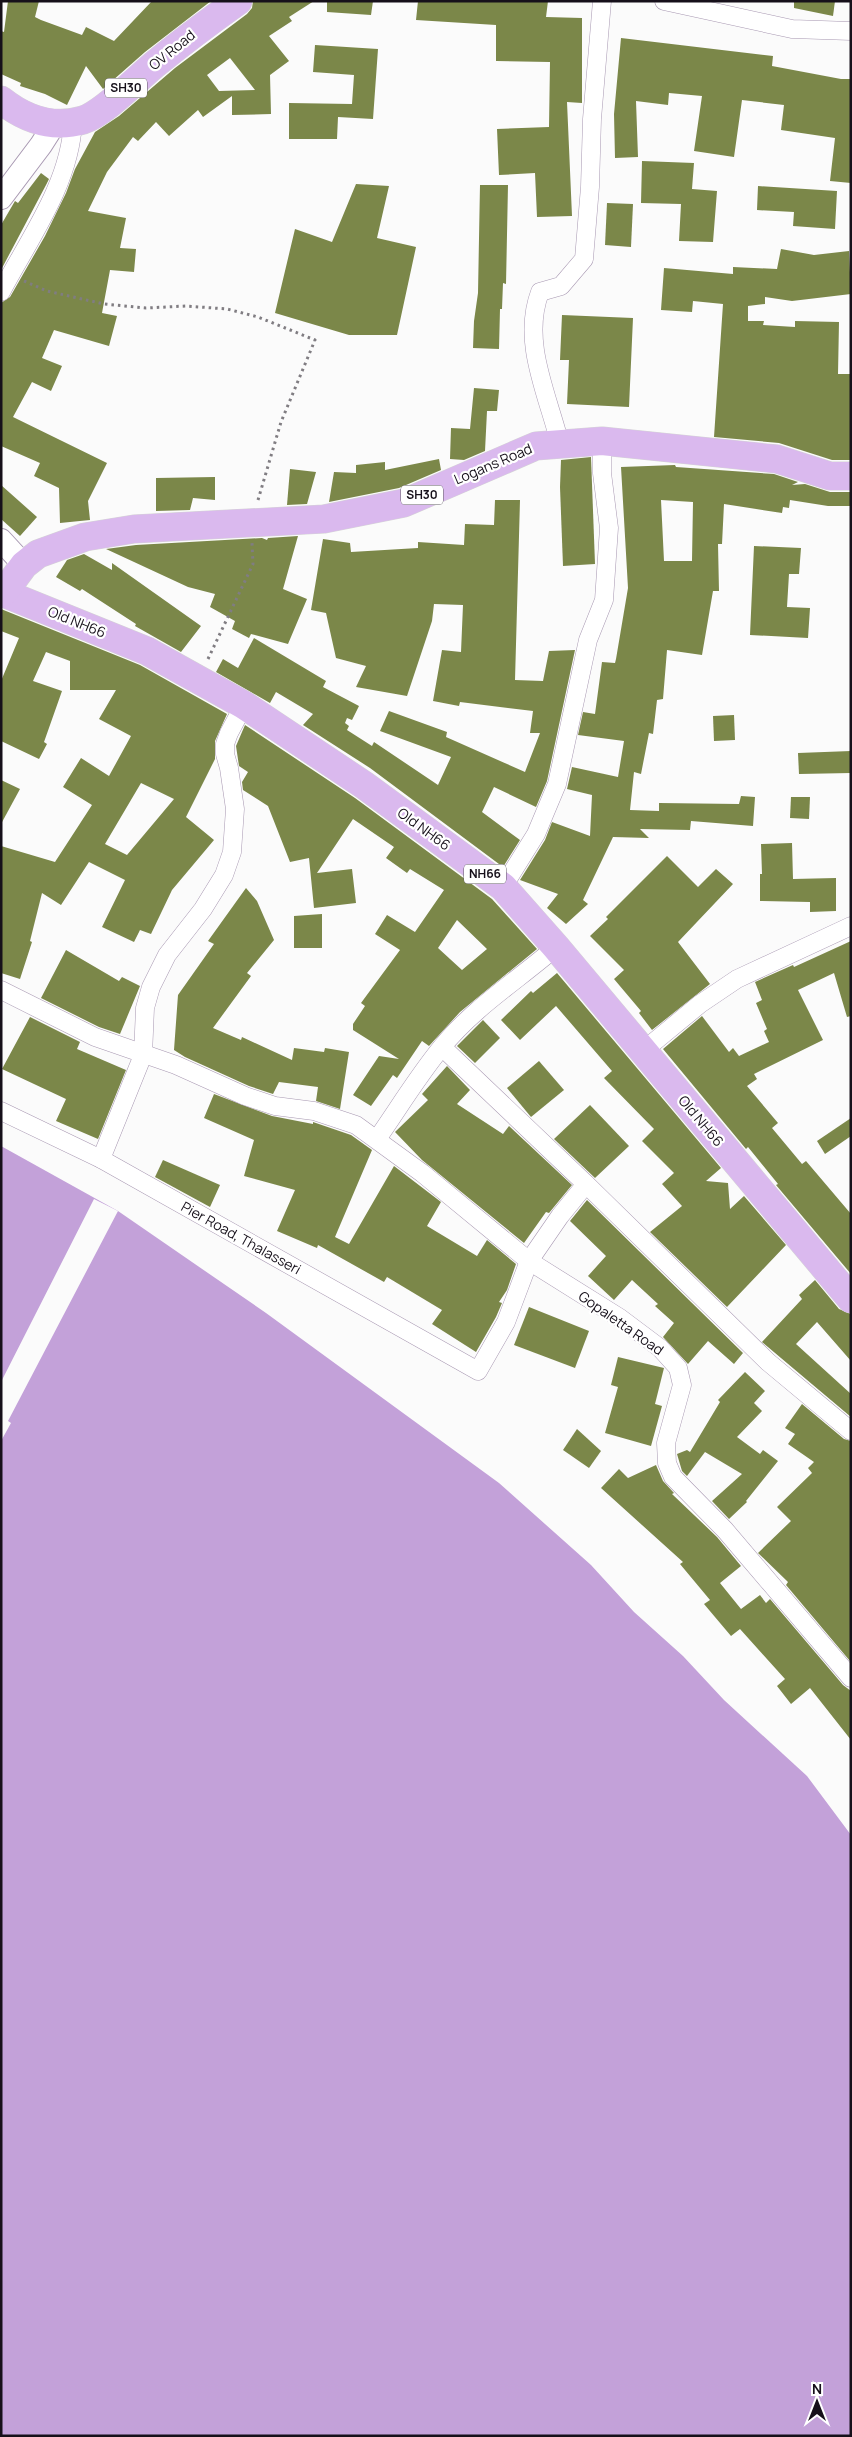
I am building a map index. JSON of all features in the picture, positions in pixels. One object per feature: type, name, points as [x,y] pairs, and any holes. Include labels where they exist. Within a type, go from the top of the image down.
[{"type":"main road","name":"OV Road","points":[[64,122],[85,120],[108,104],[193,34],[238,1]]},
{"type":"main road","points":[[1,100],[14,111],[33,120],[64,122]]},
{"type":"main road","name":"Logans Road","points":[[2,592],[24,565],[38,554],[85,537],[134,529],[324,519],[404,503],[536,446],[602,441],[777,459],[830,476],[851,476]]},
{"type":"main road","name":"Old NH66","points":[[2,592],[146,651],[244,705],[364,785],[503,887],[556,947],[851,1298]]},
{"type":"street","points":[[560,444],[533,352],[533,309],[540,292],[561,286],[584,259],[590,187],[592,111],[602,1]]},
{"type":"street","points":[[664,1],[792,29],[851,31]]},
{"type":"street","points":[[1,198],[41,145],[64,122],[72,143],[56,191],[5,285]]},
{"type":"street","points":[[503,887],[536,834],[556,784],[588,640],[604,600],[609,528],[602,473],[602,441]]},
{"type":"street","points":[[1,540],[24,565]]},
{"type":"street","points":[[100,1159],[143,1055],[145,1008],[151,987],[167,955],[203,909],[224,874],[232,852],[235,809],[230,768],[225,754],[229,733],[244,705]]},
{"type":"street","points":[[643,1051],[700,1004],[737,979],[851,926]]},
{"type":"street","points":[[377,1139],[442,1047],[493,996],[524,975],[556,947]]},
{"type":"street","name":"Gopaletta Road","points":[[1,990],[95,1036],[143,1055],[176,1065],[275,1106],[314,1111],[356,1125],[377,1139],[529,1261],[620,1318],[672,1360],[678,1368],[682,1385],[666,1443],[666,1464],[673,1477],[725,1530],[851,1678]]},
{"type":"street","points":[[442,1047],[586,1184],[768,1362],[851,1431]]},
{"type":"street","name":"Pier Road, Thalasseri","points":[[1,1111],[100,1159],[478,1371],[506,1322],[529,1261]]},
{"type":"street","points":[[529,1261],[560,1216],[586,1184]]},
{"type":"path","points":[[5,285],[26,281],[61,295],[104,304],[146,308],[186,306],[227,309],[258,317],[315,340],[264,473],[252,524],[253,564],[198,679]]},
{"type":"shaded area","points":[[1,1146],[118,1211],[266,1313],[499,1483],[591,1565],[634,1612],[683,1656],[724,1700],[807,1776],[851,1835],[851,2436],[1,2436]]},
{"type":"pier","points":[[94,1199],[118,1211],[8,1421],[11,1423],[1,1441],[1,1382]]},
{"type":"building","points":[[8,1],[39,1],[35,17],[82,35],[86,27],[114,41],[152,1],[211,1],[145,52],[103,89],[86,66],[67,105],[45,94],[20,86],[21,83],[1,74],[1,31],[4,32]]},
{"type":"building","points":[[253,1],[314,1],[289,17],[292,21],[269,36],[289,61],[270,75],[271,114],[232,115],[232,96],[203,117],[198,110],[169,136],[156,122],[138,141],[133,137],[107,172],[88,211],[126,218],[120,248],[136,249],[134,272],[110,270],[102,313],[117,316],[109,346],[54,330],[42,358],[62,366],[51,391],[32,382],[13,417],[107,463],[88,501],[90,520],[60,523],[59,488],[34,476],[40,463],[1,446],[1,303],[10,297],[45,236],[66,193],[75,169],[95,132],[119,116],[175,68],[247,14],[252,8]],"holes":[[[230,58],[255,90],[219,91],[207,75]]]},
{"type":"building","points":[[327,1],[373,1],[371,15],[327,12]]},
{"type":"building","points":[[418,1],[548,1],[546,17],[582,18],[582,103],[567,102],[572,216],[537,217],[535,173],[499,175],[497,129],[549,127],[550,62],[496,61],[496,25],[416,20]]},
{"type":"building","points":[[794,1],[835,1],[833,16],[794,8]]},
{"type":"building","points":[[621,38],[773,56],[772,66],[841,79],[851,79],[851,183],[830,181],[835,138],[781,130],[784,105],[742,100],[734,157],[694,151],[702,96],[669,93],[668,105],[636,101],[638,157],[615,158],[614,114]]},
{"type":"building","points":[[315,45],[378,49],[373,119],[338,117],[337,139],[289,139],[289,103],[352,104],[354,75],[313,72]]},
{"type":"building","points":[[642,161],[694,163],[692,189],[717,191],[713,242],[679,241],[681,204],[641,203]]},
{"type":"building","points":[[41,173],[49,179],[1,270],[1,225],[15,201],[18,203]]},
{"type":"building","points":[[356,184],[389,186],[377,238],[416,247],[397,335],[349,335],[275,313],[295,229],[332,242]]},
{"type":"building","points":[[480,185],[508,185],[506,284],[503,283],[502,309],[500,309],[499,349],[473,348],[478,293]]},
{"type":"building","points":[[758,186],[837,191],[835,229],[793,226],[794,212],[757,210]]},
{"type":"building","points":[[607,203],[633,204],[631,247],[605,245]]},
{"type":"building","points":[[781,249],[814,255],[849,251],[851,294],[792,301],[765,297],[765,304],[748,306],[748,321],[764,321],[763,325],[795,327],[795,321],[839,322],[838,374],[851,374],[851,460],[832,460],[779,443],[714,437],[723,304],[693,301],[692,312],[661,310],[664,268],[733,274],[733,267],[777,269]]},
{"type":"building","points":[[562,315],[633,318],[629,407],[567,404],[569,360],[560,360]]},
{"type":"building","points":[[474,388],[499,390],[497,411],[487,411],[485,451],[464,460],[450,459],[451,428],[470,429]]},
{"type":"building","points":[[591,457],[595,564],[563,566],[560,487],[561,460]]},
{"type":"building","points":[[439,459],[441,470],[399,488],[329,502],[334,472],[356,473],[356,465],[385,462],[385,470]]},
{"type":"building","points":[[675,465],[676,467],[774,474],[798,482],[792,485],[805,484],[830,492],[851,492],[851,506],[828,506],[790,500],[789,508],[783,507],[782,513],[724,504],[722,544],[718,544],[719,591],[713,591],[702,655],[667,650],[663,699],[657,700],[653,734],[649,733],[641,774],[634,772],[630,810],[659,811],[659,803],[739,804],[741,796],[755,797],[753,826],[691,821],[690,830],[640,829],[649,838],[613,837],[583,900],[588,904],[566,924],[547,908],[558,894],[520,880],[545,840],[552,822],[590,836],[592,795],[567,789],[572,767],[618,777],[624,741],[578,735],[583,712],[595,714],[602,662],[615,663],[628,588],[621,467]],"holes":[[[661,500],[693,502],[692,561],[664,561]]]},
{"type":"building","points":[[290,469],[316,472],[307,504],[287,505]]},
{"type":"building","points":[[215,477],[215,500],[193,498],[190,510],[156,511],[156,478]]},
{"type":"building","points":[[1,485],[37,517],[20,536],[1,519]]},
{"type":"building","points":[[495,500],[520,500],[515,680],[543,681],[549,651],[575,650],[547,781],[536,807],[494,787],[482,812],[520,840],[503,867],[370,768],[303,725],[313,714],[276,692],[270,703],[216,672],[223,659],[238,668],[254,638],[326,681],[323,687],[359,706],[352,720],[347,718],[345,723],[349,726],[347,730],[372,746],[374,742],[438,785],[451,757],[380,731],[389,711],[447,732],[446,737],[525,772],[540,733],[530,733],[533,711],[460,702],[459,706],[433,701],[442,650],[461,652],[463,605],[434,604],[432,621],[407,696],[356,687],[366,666],[336,658],[326,613],[311,610],[323,539],[350,543],[351,552],[418,548],[418,542],[464,545],[465,524],[494,525]]},
{"type":"building","points":[[298,536],[283,589],[307,599],[288,644],[251,634],[249,638],[232,629],[235,621],[210,607],[215,594],[188,587],[106,549],[136,545],[262,538],[267,540],[268,538]]},
{"type":"building","points":[[754,546],[801,548],[799,574],[789,574],[787,607],[810,608],[808,638],[750,635]]},
{"type":"building","points":[[84,554],[112,570],[112,563],[201,626],[181,652],[135,626],[136,624],[82,589],[80,591],[56,577],[67,560]]},
{"type":"building","points":[[1,609],[140,665],[227,714],[215,741],[215,759],[186,817],[214,840],[172,890],[151,934],[140,930],[134,942],[102,927],[125,880],[89,862],[61,905],[42,893],[30,941],[32,942],[20,979],[1,973],[1,846],[55,862],[92,805],[63,787],[81,758],[109,776],[131,736],[99,719],[116,690],[70,690],[70,661],[46,652],[33,681],[62,691],[44,742],[47,744],[39,759],[1,741],[1,681],[19,638],[1,631]],"holes":[[[141,783],[174,799],[127,855],[105,844]]]},
{"type":"building","points":[[734,715],[735,740],[714,741],[713,716]]},
{"type":"building","points":[[245,725],[355,798],[492,899],[537,949],[460,1012],[429,1046],[422,1041],[397,1078],[393,1075],[371,1106],[353,1095],[379,1056],[399,1059],[353,1030],[353,1024],[365,1006],[361,1003],[400,950],[375,934],[387,915],[415,932],[444,890],[410,869],[407,873],[386,858],[394,847],[353,819],[317,873],[352,869],[356,903],[314,908],[309,858],[290,862],[268,806],[243,790],[242,782],[248,772],[239,766],[236,746]],"holes":[[[457,920],[487,949],[462,970],[438,948]]]},
{"type":"building","points":[[851,751],[851,773],[799,774],[798,753]]},
{"type":"building","points":[[1,780],[20,789],[1,824]]},
{"type":"building","points":[[791,797],[810,797],[809,819],[790,818]]},
{"type":"building","points":[[792,843],[793,879],[836,878],[836,911],[810,912],[810,902],[760,901],[760,874],[762,874],[761,844]]},
{"type":"building","points":[[667,856],[698,887],[716,869],[733,884],[678,942],[710,984],[652,1030],[639,1013],[641,1011],[614,979],[624,970],[590,936],[608,919],[606,917]]},
{"type":"building","points":[[246,888],[257,901],[274,940],[247,973],[251,976],[213,1028],[241,1040],[242,1037],[292,1060],[294,1048],[324,1052],[325,1048],[349,1052],[340,1109],[316,1101],[318,1087],[279,1082],[273,1094],[249,1086],[185,1057],[174,1050],[178,995],[214,944],[208,941]]},
{"type":"building","points":[[322,914],[322,948],[294,948],[294,916]]},
{"type":"building","points":[[851,941],[851,1016],[847,1017],[834,973],[798,990],[823,1040],[754,1074],[757,1079],[747,1086],[778,1123],[772,1128],[802,1164],[806,1161],[851,1214],[851,1274],[776,1185],[778,1184],[748,1147],[746,1149],[663,1049],[702,1016],[729,1052],[733,1048],[739,1056],[769,1042],[764,1031],[767,1029],[756,1003],[762,1000],[755,982],[793,965],[794,967]]},
{"type":"building","points":[[66,950],[119,981],[122,977],[140,986],[120,1034],[99,1027],[41,998]]},
{"type":"building","points":[[557,973],[721,1168],[706,1181],[728,1183],[730,1209],[744,1196],[786,1245],[727,1307],[650,1232],[682,1206],[662,1184],[674,1173],[642,1141],[654,1129],[604,1078],[612,1071],[556,1006],[520,1040],[501,1020],[531,991],[533,993]]},
{"type":"building","points":[[30,1017],[80,1042],[77,1049],[126,1070],[98,1139],[56,1121],[66,1099],[2,1069]]},
{"type":"building","points":[[483,1020],[500,1038],[475,1063],[457,1046]]},
{"type":"building","points":[[539,1061],[564,1090],[531,1117],[507,1088]]},
{"type":"building","points":[[447,1066],[470,1090],[457,1104],[503,1134],[509,1126],[572,1185],[549,1213],[546,1212],[524,1243],[422,1160],[395,1132],[428,1100],[422,1094]]},
{"type":"building","points":[[214,1094],[272,1116],[313,1124],[313,1122],[351,1135],[372,1150],[335,1237],[349,1244],[394,1166],[441,1202],[427,1226],[477,1256],[487,1240],[516,1264],[507,1290],[499,1302],[502,1303],[496,1317],[476,1352],[432,1324],[442,1310],[387,1277],[384,1282],[318,1245],[317,1248],[277,1231],[295,1190],[244,1176],[254,1140],[204,1118]]},
{"type":"building","points":[[590,1105],[629,1146],[595,1178],[554,1139]]},
{"type":"building","points":[[851,1118],[851,1136],[825,1154],[817,1141]]},
{"type":"building","points":[[163,1160],[220,1185],[210,1207],[155,1177]]},
{"type":"building","points":[[587,1200],[743,1353],[734,1364],[708,1341],[688,1364],[663,1337],[674,1323],[655,1306],[658,1304],[632,1280],[614,1300],[588,1276],[606,1256],[570,1221]]},
{"type":"building","points":[[815,1280],[839,1309],[851,1314],[851,1361],[817,1322],[796,1344],[851,1394],[851,1417],[762,1342],[802,1299],[799,1295]]},
{"type":"building","points":[[529,1307],[589,1331],[575,1368],[514,1345]]},
{"type":"building","points":[[618,1357],[664,1368],[655,1404],[662,1406],[651,1446],[605,1433],[618,1387],[611,1385]]},
{"type":"building","points":[[745,1372],[765,1391],[754,1403],[762,1411],[737,1437],[760,1454],[763,1450],[778,1461],[747,1502],[729,1519],[712,1501],[742,1474],[705,1452],[687,1476],[682,1471],[677,1454],[687,1450],[690,1452],[720,1402],[718,1400]]},
{"type":"building","points":[[802,1404],[844,1439],[851,1441],[850,1661],[786,1585],[788,1582],[758,1553],[791,1521],[777,1507],[812,1473],[808,1468],[814,1462],[788,1444],[795,1434],[785,1428]]},
{"type":"building","points":[[577,1429],[601,1451],[589,1468],[563,1450]]},
{"type":"building","points":[[656,1465],[663,1481],[674,1493],[672,1494],[717,1537],[741,1566],[720,1583],[741,1609],[760,1595],[766,1603],[770,1599],[843,1685],[851,1691],[851,1740],[810,1688],[791,1704],[777,1686],[785,1679],[740,1629],[731,1636],[704,1604],[710,1600],[680,1564],[683,1562],[601,1488],[619,1469],[628,1478]]}]
